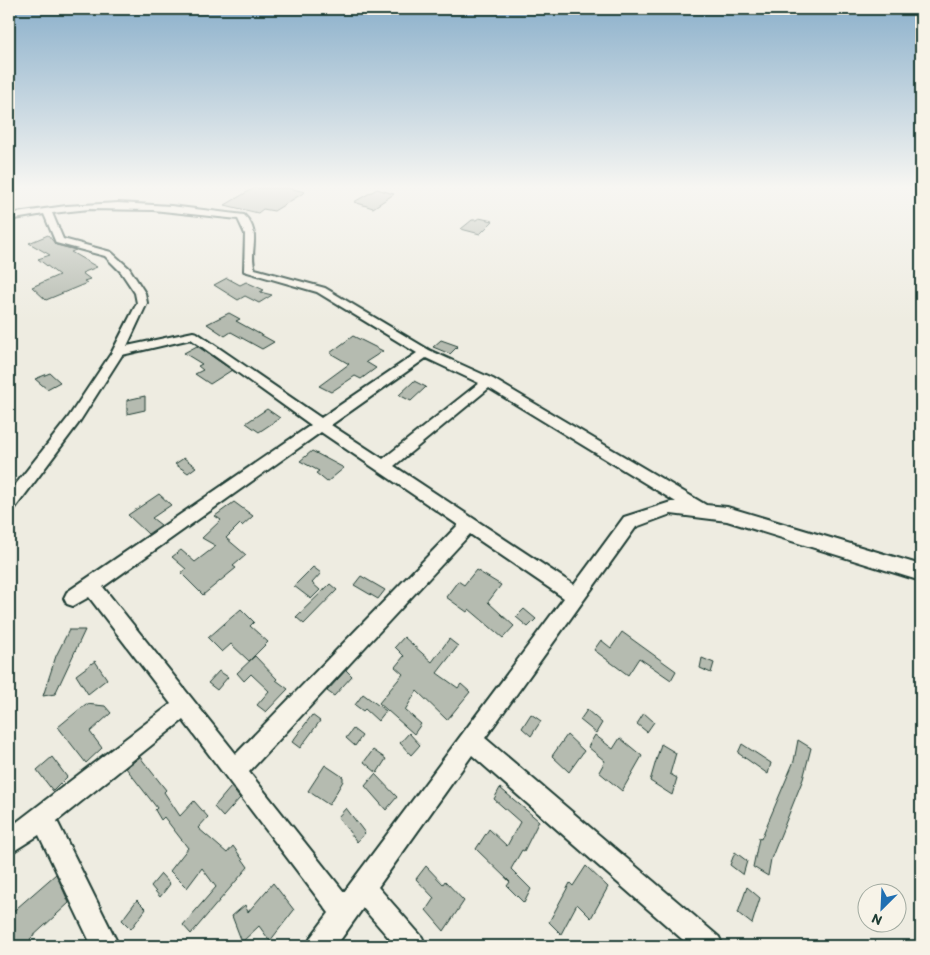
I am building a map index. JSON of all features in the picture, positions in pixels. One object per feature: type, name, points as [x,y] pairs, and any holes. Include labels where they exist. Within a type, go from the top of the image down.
[{"type":"street","points":[[9,504],[73,421],[118,352],[142,303],[140,293],[125,270],[108,254],[59,241],[56,233]]},
{"type":"street","points":[[249,233],[250,248],[248,269],[321,290],[425,354],[488,382],[706,512]]},
{"type":"street","points":[[118,352],[193,335],[322,425],[576,596]]},
{"type":"street","points":[[73,598],[425,354]]},
{"type":"street","points":[[383,466],[488,382]]},
{"type":"street","points":[[320,946],[630,522],[671,508],[727,514],[921,573]]},
{"type":"street","points":[[235,771],[469,524]]},
{"type":"street","points":[[91,585],[345,913]]},
{"type":"street","points":[[9,842],[184,706]]},
{"type":"street","points":[[471,740],[710,946]]},
{"type":"street","points":[[42,818],[106,946]]},
{"type":"street","points":[[362,888],[413,946]]},
{"type":"building","points":[[48,235],[56,245],[76,250],[71,252],[97,267],[82,273],[90,279],[84,281],[87,283],[46,300],[32,287],[59,275],[38,259],[50,255],[29,243]]},
{"type":"building","points":[[227,278],[240,285],[246,282],[264,290],[260,292],[272,295],[259,303],[245,296],[238,300],[214,285]]},
{"type":"building","points":[[229,313],[240,319],[236,321],[274,342],[262,349],[231,332],[225,336],[207,324]]},
{"type":"building","points":[[353,336],[383,351],[366,362],[376,368],[361,379],[355,376],[331,392],[319,386],[349,364],[330,353]]},
{"type":"building","points":[[441,340],[458,346],[450,354],[433,347]]},
{"type":"building","points":[[197,346],[232,370],[210,384],[195,374],[203,370],[198,366],[202,364],[184,353]]},
{"type":"building","points":[[50,373],[60,382],[47,389],[35,379]]},
{"type":"building","points":[[414,381],[426,387],[411,401],[399,395]]},
{"type":"building","points":[[145,396],[145,410],[127,414],[127,400]]},
{"type":"building","points":[[267,409],[280,418],[259,432],[246,423]]},
{"type":"building","points":[[312,451],[344,468],[327,482],[316,473],[319,471],[300,461]]},
{"type":"building","points":[[184,458],[196,467],[188,473],[175,464]]},
{"type":"building","points":[[159,494],[171,505],[152,518],[161,525],[148,534],[128,515]]},
{"type":"building","points":[[234,502],[253,516],[242,526],[240,524],[226,538],[246,555],[233,566],[236,568],[203,595],[181,573],[186,569],[172,557],[181,550],[195,562],[216,546],[202,538],[221,520],[215,516]]},
{"type":"building","points":[[313,567],[321,573],[312,583],[320,590],[311,599],[294,586]]},
{"type":"building","points":[[476,570],[501,585],[488,602],[514,626],[503,638],[469,609],[467,612],[446,597],[458,581],[464,585]]},
{"type":"building","points":[[361,576],[385,590],[378,599],[354,585]]},
{"type":"building","points":[[330,584],[337,590],[304,624],[296,617]]},
{"type":"building","points":[[241,609],[254,622],[250,626],[268,642],[249,661],[231,644],[222,652],[208,638]]},
{"type":"building","points":[[524,609],[536,619],[528,627],[516,617]]},
{"type":"building","points":[[69,630],[85,630],[55,694],[43,696],[56,656]]},
{"type":"building","points":[[622,632],[676,671],[671,680],[639,658],[628,675],[594,650],[601,640],[611,648]]},
{"type":"building","points":[[404,637],[432,662],[449,639],[458,646],[437,673],[458,688],[461,684],[470,692],[447,720],[417,691],[405,710],[421,724],[414,734],[379,703],[403,674],[395,667],[404,656],[395,647]]},
{"type":"building","points":[[255,656],[276,680],[288,689],[266,712],[257,705],[269,691],[251,674],[244,681],[237,673]]},
{"type":"building","points":[[702,658],[714,663],[711,673],[700,668]]},
{"type":"building","points":[[95,661],[107,679],[88,694],[76,675]]},
{"type":"building","points":[[346,670],[352,676],[334,696],[327,691]]},
{"type":"building","points":[[219,671],[228,677],[217,690],[208,683]]},
{"type":"building","points":[[363,694],[386,711],[378,721],[365,709],[363,711],[355,705]]},
{"type":"building","points":[[86,704],[105,706],[111,713],[90,732],[102,748],[86,763],[58,727]]},
{"type":"building","points":[[587,710],[602,723],[596,733],[580,720]]},
{"type":"building","points":[[644,713],[654,722],[647,732],[637,724]]},
{"type":"building","points":[[531,714],[541,721],[531,736],[522,728]]},
{"type":"building","points":[[312,715],[320,721],[300,748],[292,742]]},
{"type":"building","points":[[353,729],[362,736],[355,746],[346,738]]},
{"type":"building","points":[[409,733],[420,745],[411,755],[400,743]]},
{"type":"building","points":[[567,735],[584,751],[569,772],[552,756]]},
{"type":"building","points":[[595,735],[613,749],[620,738],[642,756],[622,791],[599,772],[605,761],[588,747]]},
{"type":"building","points":[[798,740],[811,748],[803,779],[771,859],[768,876],[753,867],[759,838],[761,839],[794,761]]},
{"type":"building","points":[[661,744],[676,753],[670,774],[677,778],[672,795],[650,781]]},
{"type":"building","points":[[742,744],[771,763],[768,774],[738,753]]},
{"type":"building","points":[[373,750],[386,759],[377,773],[364,762]]},
{"type":"building","points":[[52,757],[67,777],[53,791],[37,770]]},
{"type":"building","points":[[140,757],[166,790],[164,792],[180,816],[194,801],[208,817],[198,828],[227,853],[233,846],[248,867],[191,934],[183,925],[216,887],[202,868],[187,888],[170,871],[188,848],[164,817],[161,820],[155,810],[157,808],[126,768]]},
{"type":"building","points":[[325,765],[343,777],[343,781],[329,805],[308,791]]},
{"type":"building","points":[[375,774],[397,797],[386,810],[365,786]]},
{"type":"building","points":[[231,787],[240,798],[223,817],[214,807]]},
{"type":"building","points":[[500,788],[539,821],[524,851],[522,850],[511,869],[531,889],[524,903],[507,886],[510,882],[476,849],[489,829],[507,846],[520,822],[494,799]]},
{"type":"building","points":[[346,808],[365,833],[357,842],[338,817]]},
{"type":"building","points":[[735,852],[747,861],[743,875],[730,865]]},
{"type":"building","points":[[426,866],[443,884],[445,881],[464,901],[444,931],[426,910],[434,898],[416,879]]},
{"type":"building","points":[[586,866],[608,887],[591,918],[577,904],[561,934],[549,922],[570,883],[573,886]]},
{"type":"building","points":[[56,874],[69,903],[30,939],[34,946],[16,946],[9,928],[9,915]]},
{"type":"building","points":[[161,874],[170,884],[160,897],[151,886]]},
{"type":"building","points":[[273,883],[294,910],[270,941],[259,926],[242,942],[232,916],[245,905],[248,912]]},
{"type":"building","points":[[747,887],[760,898],[752,924],[738,913]]},
{"type":"building","points":[[137,900],[146,909],[131,929],[122,920]]}]
